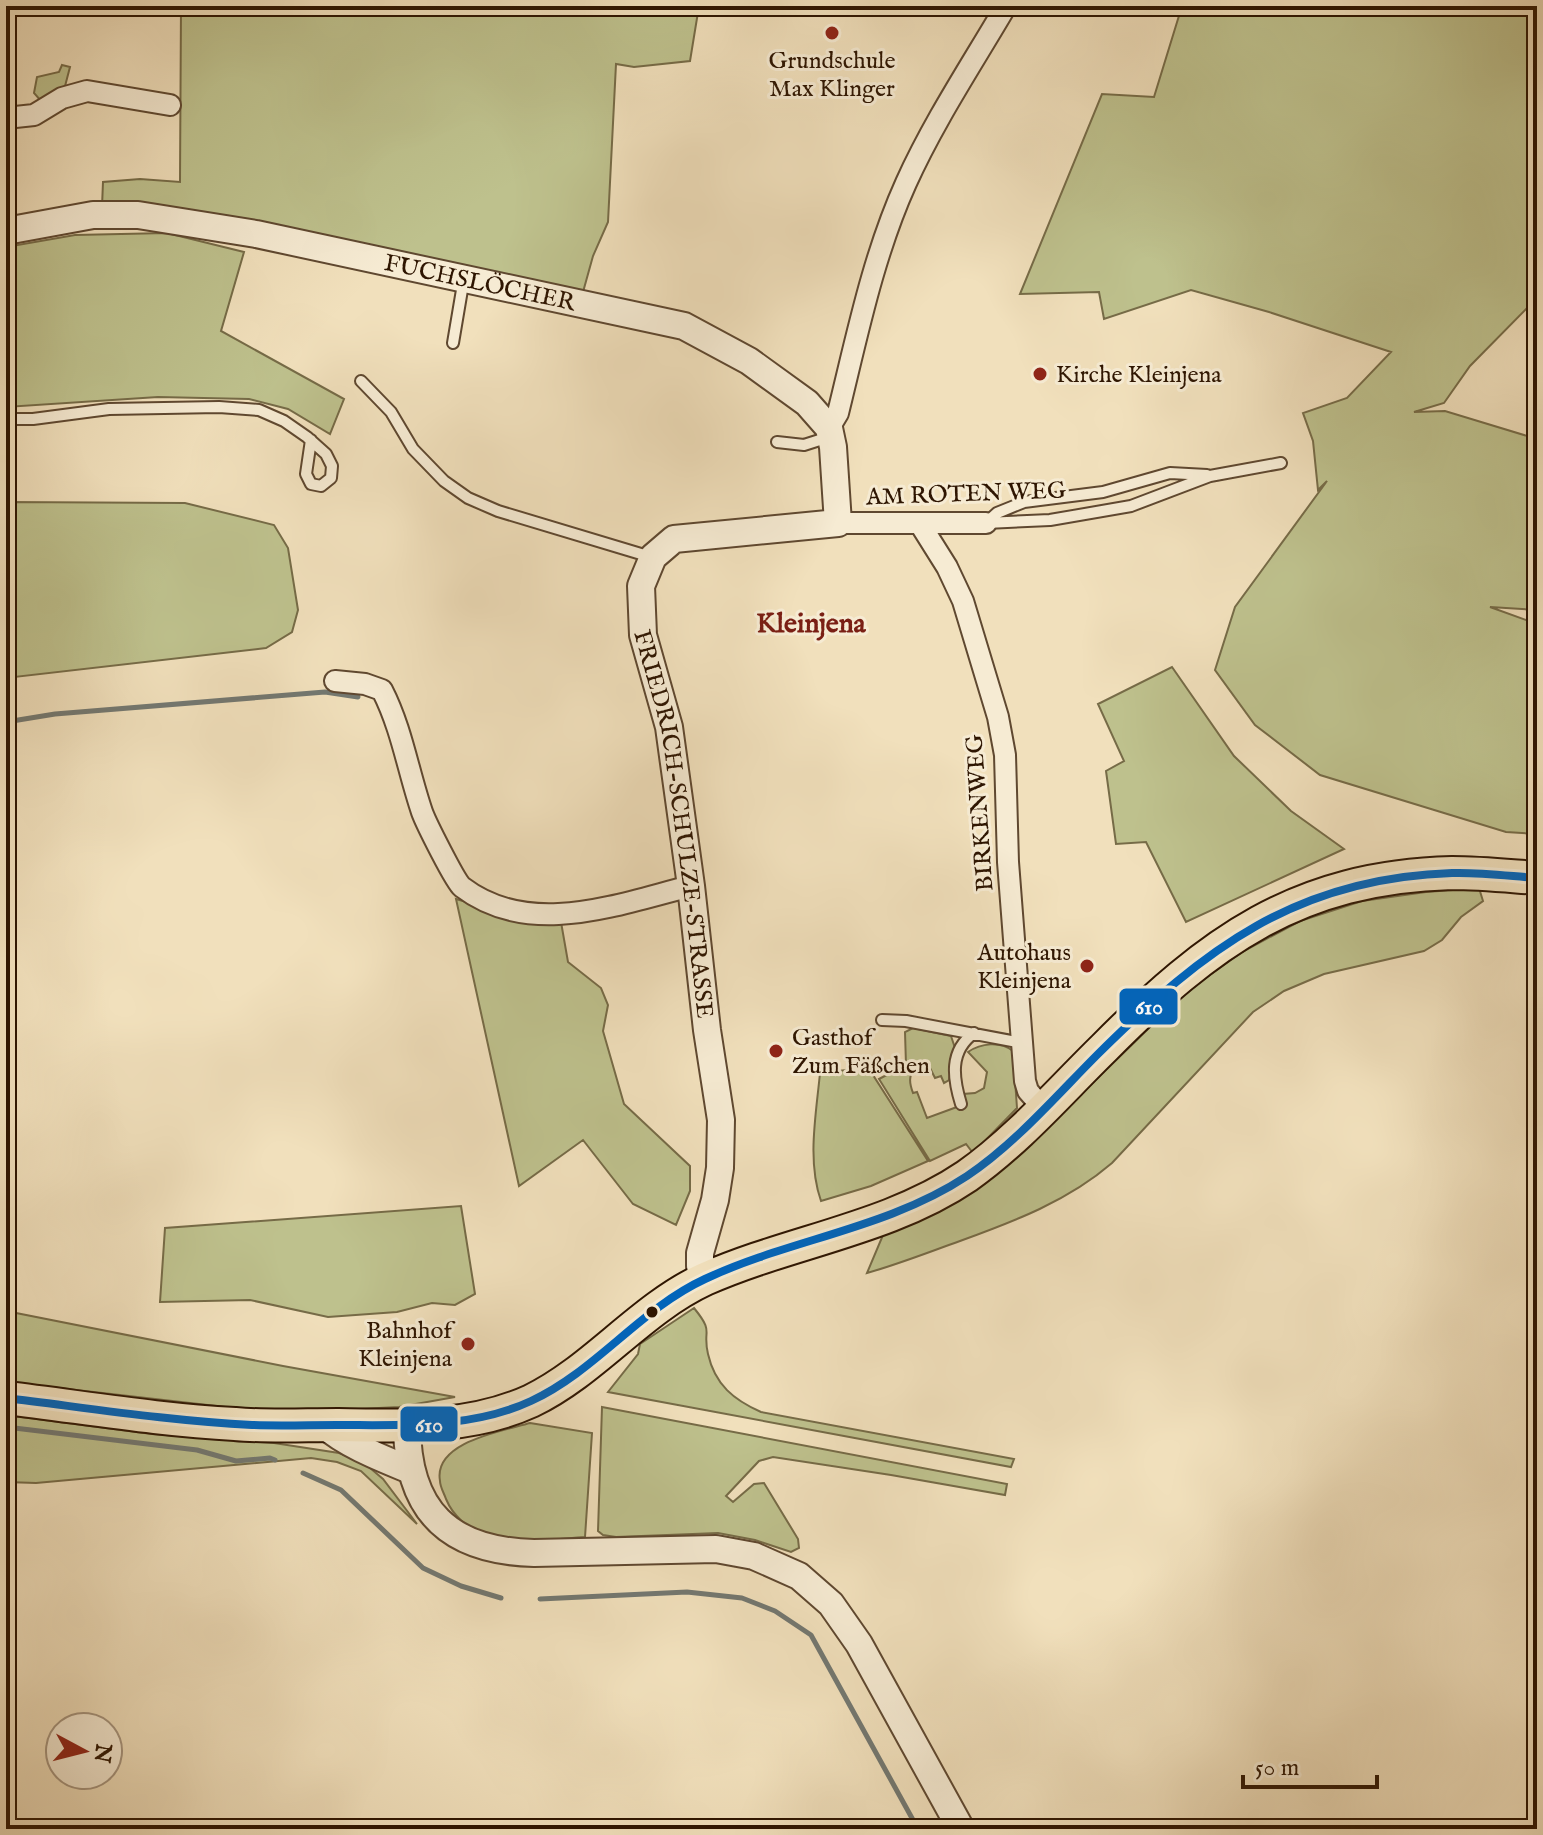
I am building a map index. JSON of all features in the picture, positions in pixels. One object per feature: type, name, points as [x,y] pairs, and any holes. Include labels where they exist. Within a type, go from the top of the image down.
[{"type":"main road","points":[[6,1398],[214,1423],[407,1425],[480,1418],[535,1399],[581,1371],[655,1310],[704,1280],[873,1221],[933,1195],[987,1161],[1162,990],[1219,946],[1272,915],[1325,893],[1381,880],[1453,873],[1537,878]]},
{"type":"street","points":[[653,557],[674,539],[838,523],[830,432],[838,413],[876,264],[906,183],[949,101],[1006,6]]},
{"type":"street","points":[[6,118],[34,115],[62,98],[87,91],[170,105]]},
{"type":"street","name":"FUCHSLÖCHER","points":[[6,231],[93,215],[138,215],[256,234],[684,326],[749,361],[807,403],[830,432]]},
{"type":"street","name":"AM ROTEN WEG","points":[[838,523],[986,523]]},
{"type":"street","name":"BIRKENWEG","points":[[920,524],[947,567],[963,601],[998,717],[1005,755],[1008,862],[1022,1043],[1028,1091],[1043,1108]]},
{"type":"street","name":"FRIEDRICH-SCHULZE-STRASSE","points":[[653,557],[641,586],[643,635],[669,727],[722,1145],[715,1200],[700,1253],[704,1280]]},
{"type":"street","points":[[335,681],[365,684],[382,690],[392,708],[423,814],[460,886],[496,904],[547,916],[569,915],[691,886]]},
{"type":"street","points":[[324,1425],[343,1441],[410,1470]]},
{"type":"street","points":[[407,1425],[410,1470],[433,1514],[445,1528],[475,1545],[508,1553],[716,1549],[754,1556],[799,1576],[831,1604],[859,1644],[961,1829]]},
{"type":"lane","points":[[453,343],[464,278]]},
{"type":"lane","points":[[361,381],[391,412],[413,449],[444,481],[468,498],[498,511],[653,557]]},
{"type":"lane","points":[[6,419],[33,419],[109,409],[219,407],[259,410],[284,421],[311,440]]},
{"type":"lane","points":[[777,442],[804,445],[830,432]]},
{"type":"lane","name":"AM ROTEN WEG","points":[[986,523],[1050,520],[1131,506],[1210,476],[1281,463]]},
{"type":"lane","points":[[986,523],[997,513],[1024,502],[1103,492],[1170,473],[1210,476]]},
{"type":"lane","points":[[882,1020],[906,1021],[1022,1043]]},
{"type":"lane","points":[[961,1104],[954,1081],[955,1063],[963,1041],[974,1033]]},
{"type":"green space","points":[[181,6],[699,6],[690,61],[634,67],[616,64],[608,222],[593,256],[583,292],[102,207],[103,182],[140,179],[180,182]]},
{"type":"green space","points":[[1182,6],[1537,6],[1537,298],[1470,366],[1444,403],[1414,412],[1445,411],[1537,439],[1537,610],[1490,607],[1537,624],[1537,834],[1506,832],[1320,775],[1255,725],[1215,670],[1235,607],[1327,481],[1318,490],[1313,441],[1303,413],[1347,398],[1391,352],[1191,290],[1104,319],[1099,292],[1020,294],[1102,94],[1154,97]]},
{"type":"green space","points":[[62,65],[70,67],[64,90],[41,101],[34,93],[37,77],[59,72]]},
{"type":"green space","points":[[167,233],[244,252],[221,331],[344,399],[330,434],[288,409],[249,399],[158,397],[6,407],[6,247],[75,235]]},
{"type":"green space","points":[[6,502],[185,503],[274,525],[288,548],[298,610],[292,632],[266,648],[6,678]]},
{"type":"green space","points":[[1172,667],[1234,756],[1291,811],[1344,849],[1186,922],[1146,842],[1116,844],[1106,771],[1124,761],[1098,704]]},
{"type":"green space","points":[[1479,888],[1483,901],[1461,917],[1442,940],[1424,951],[1324,974],[1284,991],[1253,1012],[1112,1163],[1077,1188],[1001,1226],[867,1273],[883,1235],[943,1205],[1067,1108],[1186,992],[1242,952],[1300,921],[1362,901]]},
{"type":"green space","points":[[456,899],[533,921],[561,922],[568,962],[601,988],[608,1005],[603,1031],[624,1104],[690,1166],[690,1191],[676,1225],[633,1204],[583,1140],[519,1186]]},
{"type":"green space","points":[[913,1028],[951,1036],[955,1048],[949,1080],[944,1083],[941,1076],[935,1078],[930,1068],[914,1067],[912,1071],[910,1080],[913,1093],[917,1092],[927,1118],[965,1104],[963,1094],[984,1088],[987,1072],[968,1052],[990,1044],[1013,1051],[1017,1108],[973,1153],[966,1144],[930,1161],[879,1079],[906,1065],[905,1032]]},
{"type":"green space","points":[[856,1069],[871,1072],[928,1161],[871,1186],[821,1201],[813,1154],[820,1073]]},
{"type":"green space","points":[[461,1206],[475,1294],[455,1305],[432,1303],[397,1312],[328,1317],[250,1300],[160,1302],[165,1228]]},
{"type":"green space","points":[[694,1308],[706,1327],[708,1354],[715,1374],[734,1397],[751,1407],[761,1412],[1014,1459],[1011,1467],[608,1392],[638,1354],[640,1344]]},
{"type":"green space","points":[[6,1311],[455,1397],[399,1407],[278,1413],[6,1382]]},
{"type":"green space","points":[[602,1407],[1007,1484],[1005,1495],[773,1457],[759,1461],[726,1496],[733,1502],[754,1484],[764,1483],[798,1539],[799,1548],[791,1552],[755,1540],[718,1533],[603,1535],[598,1531]]},
{"type":"green space","points":[[6,1415],[152,1434],[274,1443],[339,1453],[363,1462],[383,1479],[417,1524],[361,1471],[337,1462],[311,1458],[36,1483],[6,1482]]},
{"type":"green space","points":[[530,1423],[592,1433],[585,1537],[523,1541],[486,1535],[462,1521],[446,1499],[440,1481],[441,1468],[447,1457],[472,1440]]},
{"type":"waterway","points":[[6,722],[55,714],[325,692],[358,697]]},
{"type":"waterway","points":[[6,1427],[197,1450],[236,1461],[275,1460]]},
{"type":"waterway","points":[[303,1473],[341,1490],[423,1568],[461,1586],[501,1598]]},
{"type":"waterway","points":[[540,1599],[687,1592],[742,1598],[775,1611],[811,1635],[918,1829]]},
{"type":"transit line","name":"610","points":[[6,1398],[160,1417],[263,1425],[436,1424],[485,1417],[508,1410],[531,1401],[576,1374],[660,1306],[705,1279],[771,1253],[904,1209],[967,1176],[1019,1134],[1137,1016],[1176,982],[1256,926],[1299,905],[1346,889],[1396,878],[1452,873],[1537,878]]},
{"type":"place","name":"Grundschule Max Klinger","points":[[832,33]]},
{"type":"place","name":"Kirche Kleinjena","points":[[1040,374]]},
{"type":"place","name":"Autohaus Kleinjena","points":[[1087,966]]},
{"type":"place","name":"Gasthof Zum Fäßchen","points":[[776,1051]]},
{"type":"place","name":"Bahnhof Kleinjena","points":[[468,1344]]},
{"type":"district","name":"Kleinjena","points":[[811,622]]}]
